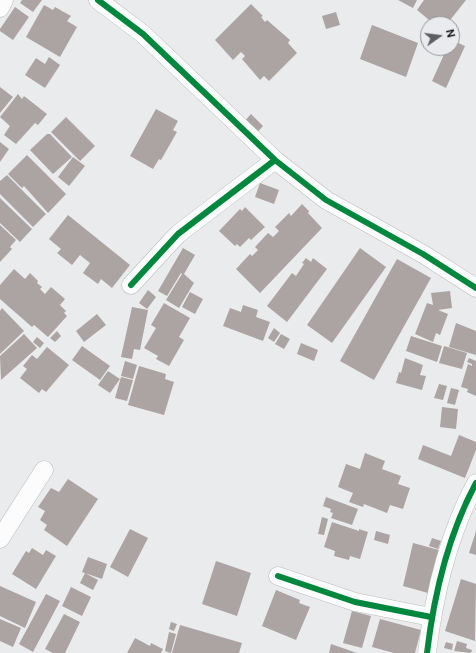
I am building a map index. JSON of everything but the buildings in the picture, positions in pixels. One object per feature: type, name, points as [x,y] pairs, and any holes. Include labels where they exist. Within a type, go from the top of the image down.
[{"type":"street","points":[[0,8],[4,0]]},
{"type":"street","points":[[98,0],[143,34],[275,160],[326,200],[424,254],[476,288]]},
{"type":"street","points":[[131,285],[178,234],[275,160]]},
{"type":"street","points":[[0,539],[44,470]]},
{"type":"street","points":[[427,653],[431,617],[451,538],[476,483]]},
{"type":"street","points":[[278,576],[355,602],[431,617]]},
{"type":"cycle path","points":[[98,0],[143,34],[275,160],[326,200],[423,254],[476,288]]},
{"type":"cycle path","points":[[131,285],[178,234],[275,160]]},
{"type":"cycle path","points":[[427,653],[438,587],[450,544],[466,503],[476,483]]},
{"type":"cycle path","points":[[278,576],[355,602],[431,617]]}]
